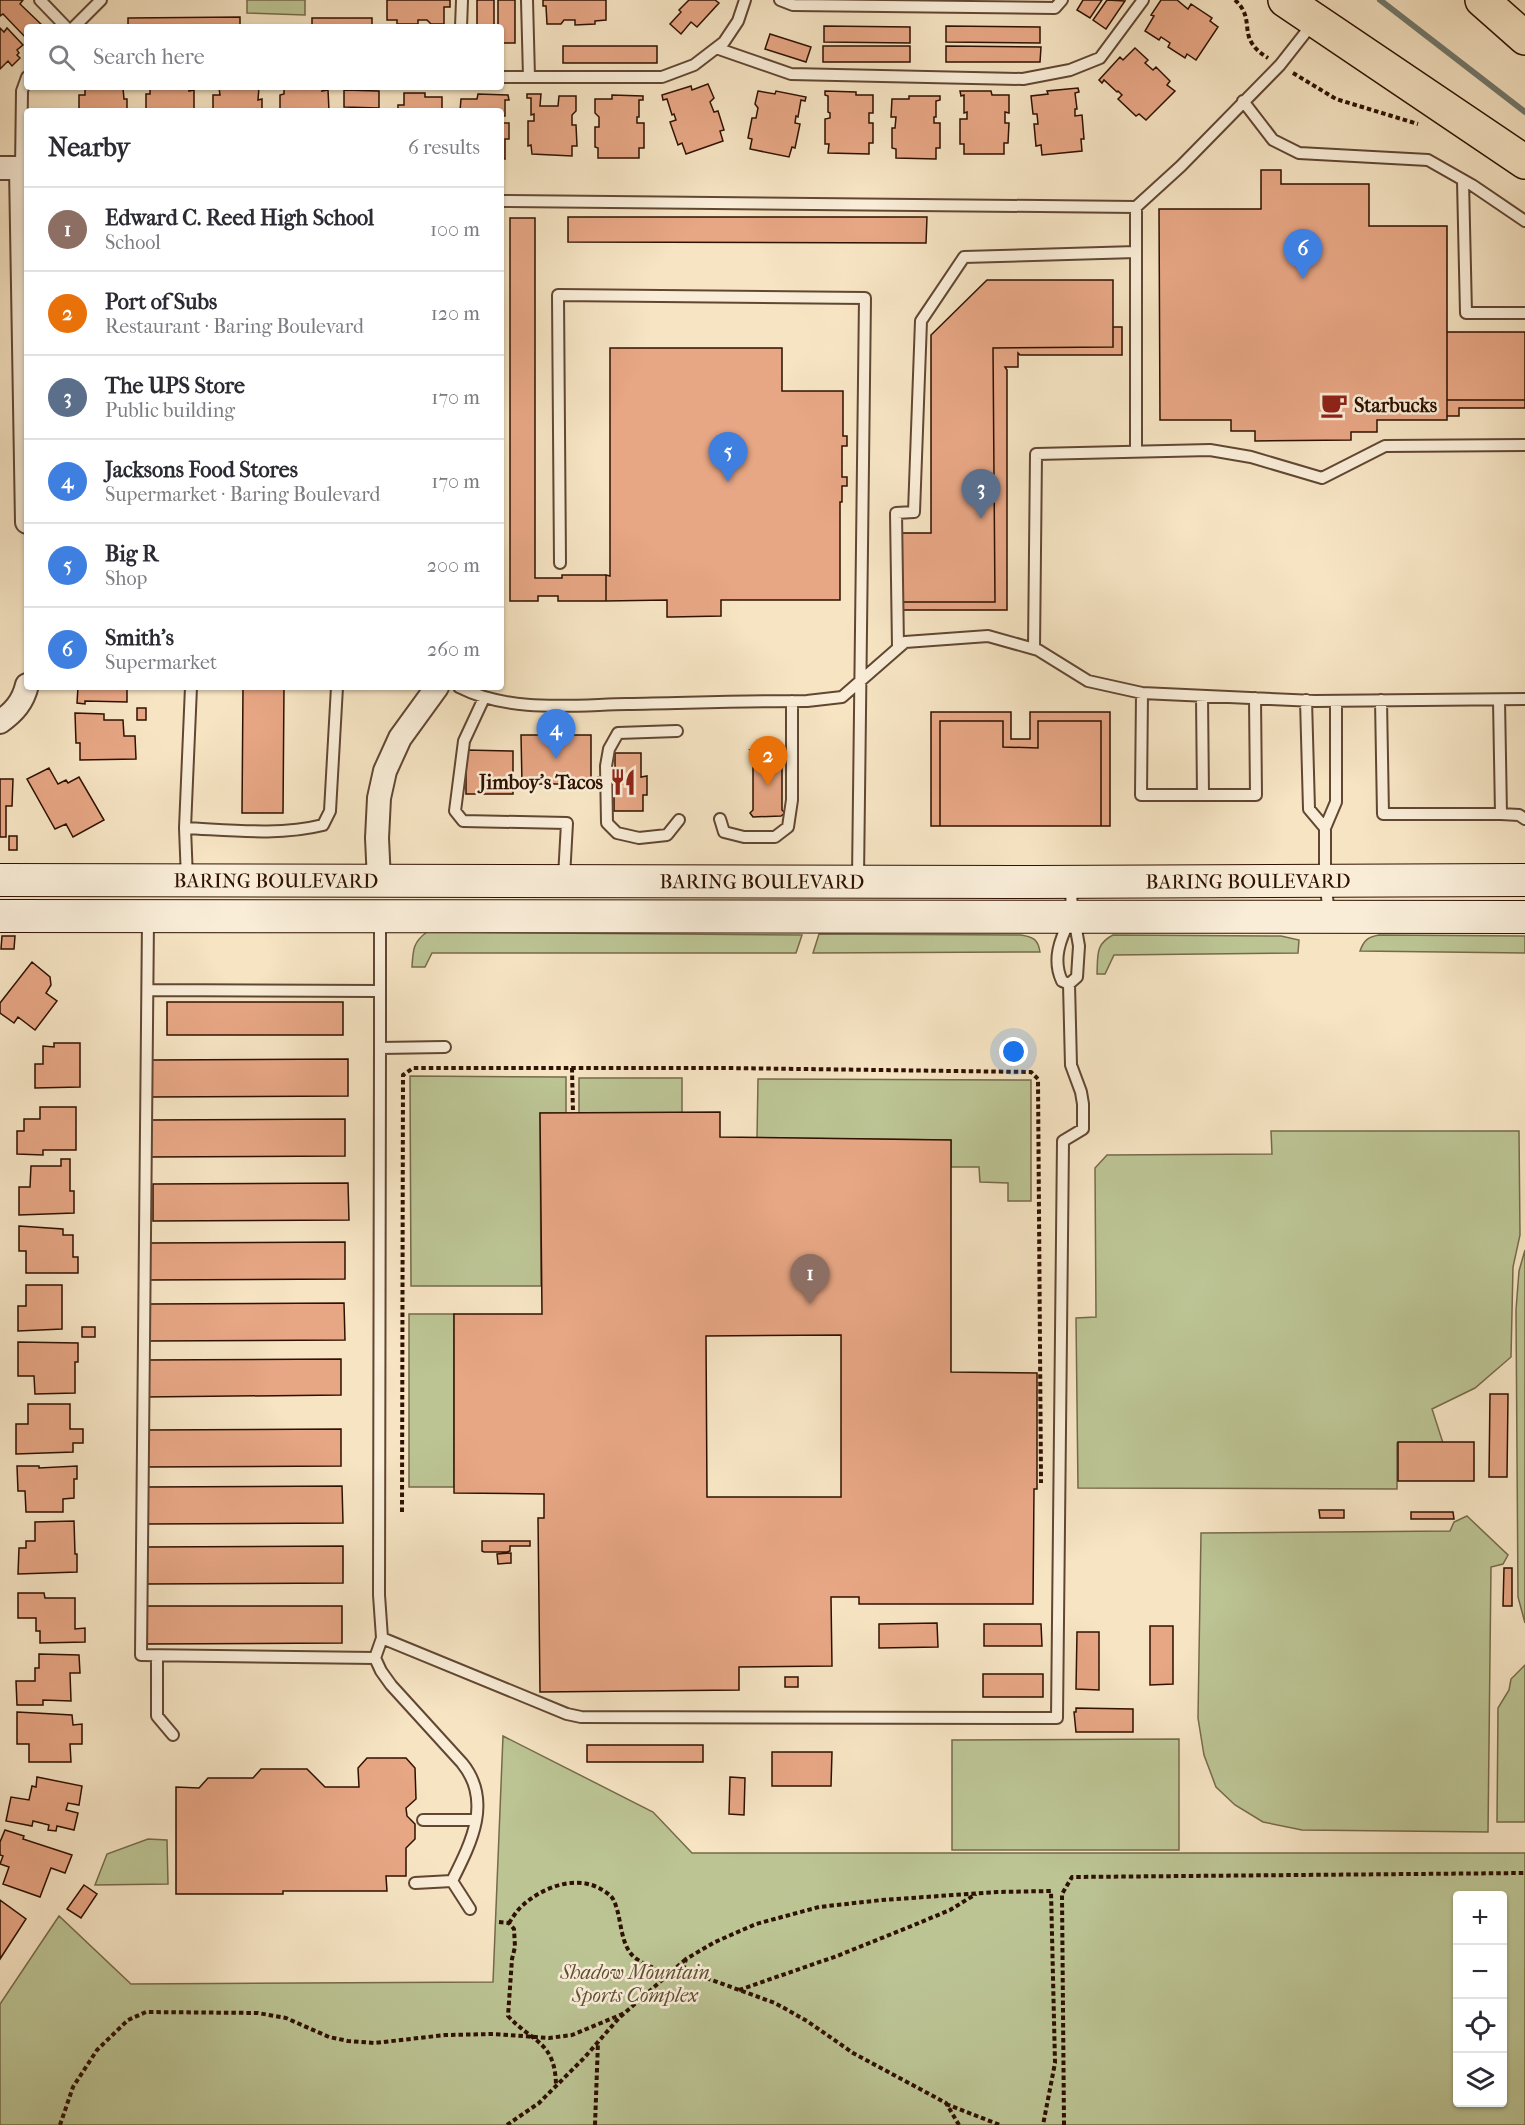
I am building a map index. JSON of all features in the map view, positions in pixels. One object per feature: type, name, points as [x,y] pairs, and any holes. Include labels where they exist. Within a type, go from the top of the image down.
[{"type":"main road","points":[[1285,0],[1525,162]]},
{"type":"main road","points":[[1482,0],[1525,38]]},
{"type":"main road","name":"BARING BOULEVARD","points":[[0,880],[1525,880]]},
{"type":"main road","points":[[380,881],[380,917]]},
{"type":"main road","name":"BARING BOULEVARD","points":[[0,916],[1525,917]]},
{"type":"street","points":[[16,168],[24,425]]},
{"type":"street","points":[[7,717],[26,690]]},
{"type":"street","points":[[380,881],[377,837],[379,798],[385,771],[400,738],[435,690]]},
{"type":"lane","points":[[40,0],[63,24]]},
{"type":"lane","points":[[77,24],[101,0]]},
{"type":"lane","points":[[461,24],[462,0]]},
{"type":"lane","points":[[527,0],[529,77]]},
{"type":"lane","points":[[504,77],[662,77],[694,65],[724,42],[738,21],[745,0]]},
{"type":"lane","points":[[780,0],[793,5],[1055,8],[1062,0]]},
{"type":"lane","points":[[716,48],[791,74],[1023,79],[1071,70],[1100,58],[1143,0]]},
{"type":"lane","points":[[504,201],[1136,207],[1181,166],[1280,65],[1315,20]]},
{"type":"lane","points":[[16,168],[24,85]]},
{"type":"lane","points":[[1243,101],[1273,140],[1299,153],[1428,160],[1525,221]]},
{"type":"lane","points":[[1463,180],[1466,313],[1525,313]]},
{"type":"lane","points":[[1136,207],[1136,452]]},
{"type":"lane","points":[[898,647],[896,513],[914,512],[921,321],[964,257],[1136,252]]},
{"type":"lane","points":[[560,563],[558,295],[865,298],[858,881]]},
{"type":"lane","points":[[1034,649],[1036,454],[1210,450],[1251,457],[1322,478],[1385,446],[1525,445]]},
{"type":"lane","points":[[466,690],[498,702],[551,705],[792,701],[842,697],[905,642],[988,636],[1034,649],[1088,681],[1142,693],[1336,701],[1525,699]]},
{"type":"lane","points":[[187,880],[185,828],[191,690]]},
{"type":"lane","points":[[185,828],[258,831],[306,829],[323,825],[330,811],[337,690]]},
{"type":"lane","points":[[1142,693],[1142,795],[1256,795],[1255,698]]},
{"type":"lane","points":[[1202,696],[1203,795]]},
{"type":"lane","points":[[484,698],[464,741],[455,811],[463,821],[567,823],[564,881]]},
{"type":"lane","points":[[1306,700],[1309,808],[1325,828]]},
{"type":"lane","points":[[1381,700],[1383,814],[1501,814],[1519,815],[1525,819]]},
{"type":"lane","points":[[1499,700],[1501,814]]},
{"type":"lane","points":[[720,819],[724,832],[744,837],[775,837],[788,827],[792,800],[792,701]]},
{"type":"lane","points":[[1330,917],[1324,880],[1325,828],[1336,802],[1336,701]]},
{"type":"lane","points":[[677,731],[618,733],[609,749],[606,766],[607,822],[617,833],[639,837],[668,835],[679,820]]},
{"type":"lane","points":[[1069,984],[1077,977],[1079,970],[1077,935],[1072,917],[1071,881]]},
{"type":"lane","points":[[148,916],[141,1655],[375,1658]]},
{"type":"lane","points":[[380,917],[379,1595],[382,1638],[375,1658],[391,1684],[471,1774],[476,1785],[476,1820],[467,1851],[452,1881]]},
{"type":"lane","points":[[1069,984],[1062,981],[1058,973],[1057,949],[1072,917]]},
{"type":"lane","points":[[382,1638],[567,1714],[580,1717],[1057,1718],[1064,1141],[1083,1129],[1081,1092],[1071,1065],[1069,984]]},
{"type":"lane","points":[[148,990],[380,991]]},
{"type":"lane","points":[[380,1048],[445,1047]]},
{"type":"lane","points":[[157,1656],[157,1716],[173,1736]]},
{"type":"lane","points":[[423,1820],[476,1820]]},
{"type":"lane","points":[[415,1883],[452,1881]]},
{"type":"lane","points":[[452,1881],[470,1909]]},
{"type":"path","points":[[1235,0],[1242,6],[1246,16],[1247,34],[1251,44],[1261,54],[1336,99],[1423,126]]},
{"type":"path","points":[[402,1512],[404,1075],[413,1068],[1031,1071],[1038,1079],[1041,1483]]},
{"type":"path","points":[[572,1068],[573,1113]]},
{"type":"path","points":[[1064,2125],[1062,1894],[1072,1877],[1525,1873]]},
{"type":"path","points":[[509,1923],[522,1906],[540,1892],[565,1883],[592,1884],[612,1896],[619,1914],[623,1938],[632,1955],[649,1966],[669,1974]]},
{"type":"path","points":[[507,2125],[539,2103],[625,2013],[686,1959],[715,1942],[756,1924],[819,1907],[882,1900],[1051,1891],[1054,2063],[1043,2125]]},
{"type":"path","points":[[739,1990],[837,1956],[914,1925],[950,1910],[976,1894]]},
{"type":"path","points":[[499,1922],[509,1923],[514,1929],[515,1947],[508,2016],[537,2039],[551,2054],[556,2072],[556,2086]]},
{"type":"path","points":[[686,1959],[681,1977],[709,1978],[775,2003],[807,2021],[853,2053],[945,2103],[1000,2125]]},
{"type":"path","points":[[60,2125],[73,2087],[97,2050],[128,2020],[146,2012],[258,2013],[286,2018],[329,2037],[375,2043],[445,2035],[494,2034],[549,2038],[572,2035],[625,2013]]},
{"type":"path","points":[[595,2125],[599,2071],[598,2042]]},
{"type":"path","points":[[945,2103],[959,2125]]},
{"type":"green space","points":[[247,0],[305,0],[305,15],[247,13]]},
{"type":"green space","points":[[427,932],[802,935],[796,953],[432,953],[425,967],[412,967],[415,947],[419,939]]},
{"type":"green space","points":[[819,934],[1021,935],[1034,939],[1040,952],[813,953]]},
{"type":"green space","points":[[1113,935],[1281,936],[1299,940],[1298,953],[1114,955],[1105,974],[1097,974],[1100,947]]},
{"type":"green space","points":[[1379,935],[1525,936],[1525,953],[1360,951],[1367,940]]},
{"type":"green space","points":[[410,1076],[566,1077],[566,1113],[540,1113],[541,1286],[411,1286]]},
{"type":"green space","points":[[579,1078],[682,1078],[682,1113],[579,1113]]},
{"type":"green space","points":[[758,1079],[1031,1080],[1031,1201],[1008,1201],[1008,1183],[980,1182],[979,1167],[951,1167],[951,1140],[757,1138]]},
{"type":"green space","points":[[1271,1131],[1519,1131],[1520,1235],[1513,1267],[1511,1357],[1475,1388],[1432,1409],[1443,1443],[1397,1443],[1397,1489],[1078,1488],[1076,1318],[1096,1317],[1095,1168],[1107,1155],[1272,1154]]},
{"type":"green space","points":[[1525,1250],[1525,1623],[1518,1597],[1516,1310],[1519,1271]]},
{"type":"green space","points":[[409,1314],[454,1314],[454,1487],[409,1487]]},
{"type":"green space","points":[[1467,1516],[1508,1555],[1503,1564],[1491,1567],[1488,1832],[1302,1830],[1263,1822],[1235,1805],[1216,1787],[1204,1755],[1198,1718],[1201,1533],[1450,1531],[1454,1522]]},
{"type":"green space","points":[[1525,1665],[1525,1822],[1497,1822],[1498,1708],[1509,1690],[1511,1679]]},
{"type":"green space","name":"Shadow Mountain Sports Complex","points":[[503,1736],[653,1812],[692,1853],[1525,1853],[1525,2125],[0,2125],[0,2004],[59,1916],[131,1984],[493,1982]]},
{"type":"green space","points":[[1179,1739],[1179,1850],[952,1850],[952,1740]]},
{"type":"green space","points":[[148,1839],[167,1840],[168,1884],[95,1885],[107,1854]]},
{"type":"building","points":[[0,0],[23,0],[20,4],[41,24],[24,24],[24,36],[3,14],[0,16]]},
{"type":"building","points":[[387,0],[450,0],[450,7],[444,7],[444,24],[431,24],[427,20],[418,20],[418,24],[397,24],[397,20],[387,20]]},
{"type":"building","points":[[477,0],[494,0],[494,24],[477,24]]},
{"type":"building","points":[[498,0],[515,0],[515,43],[504,43],[504,24],[498,24]]},
{"type":"building","points":[[543,0],[606,0],[606,20],[595,21],[595,24],[575,25],[575,20],[564,20],[561,24],[547,24],[546,6],[543,6]]},
{"type":"building","points":[[689,0],[715,0],[719,3],[697,27],[691,22],[681,34],[670,24]]},
{"type":"building","points":[[1083,0],[1102,0],[1090,18],[1077,10]]},
{"type":"building","points":[[1107,0],[1125,1],[1106,29],[1093,20]]},
{"type":"building","points":[[1161,0],[1177,0],[1188,9],[1191,4],[1212,18],[1210,21],[1218,27],[1196,60],[1187,54],[1185,58],[1168,47],[1170,43],[1161,37],[1159,40],[1145,31],[1154,16],[1151,15]]},
{"type":"building","points":[[240,17],[240,24],[128,24],[128,18]]},
{"type":"building","points":[[312,18],[372,18],[372,24],[312,24]]},
{"type":"building","points":[[824,26],[910,27],[910,43],[824,42]]},
{"type":"building","points":[[946,26],[1040,27],[1040,43],[946,42]]},
{"type":"building","points":[[0,28],[4,32],[7,28],[23,45],[17,50],[20,58],[12,66],[8,61],[0,69]]},
{"type":"building","points":[[770,34],[811,47],[806,62],[765,49]]},
{"type":"building","points":[[563,46],[657,46],[657,63],[563,63]]},
{"type":"building","points":[[823,46],[910,46],[910,62],[823,62]]},
{"type":"building","points":[[946,46],[1041,47],[1040,62],[946,62]]},
{"type":"building","points":[[1135,48],[1148,60],[1145,63],[1153,70],[1156,67],[1170,81],[1167,85],[1175,91],[1146,120],[1139,114],[1136,116],[1118,99],[1122,95],[1118,91],[1104,80],[1102,83],[1099,80],[1120,57],[1123,60]]},
{"type":"building","points":[[708,84],[714,98],[710,102],[714,112],[718,111],[724,130],[720,131],[723,141],[686,154],[682,143],[678,145],[670,122],[676,120],[667,99],[663,100],[662,95],[691,86],[692,90]]},
{"type":"building","points":[[1078,88],[1079,92],[1075,93],[1077,109],[1075,109],[1075,116],[1082,115],[1084,139],[1081,139],[1082,151],[1042,155],[1041,145],[1036,146],[1034,124],[1038,124],[1037,114],[1033,114],[1031,96],[1048,94],[1047,91]]},
{"type":"building","points":[[85,90],[123,90],[124,99],[127,99],[127,108],[79,108],[79,95],[85,95]]},
{"type":"building","points":[[150,90],[194,90],[194,108],[146,108],[146,94],[150,94]]},
{"type":"building","points":[[219,90],[259,90],[258,100],[262,99],[262,108],[213,108],[213,95],[220,95]]},
{"type":"building","points":[[284,90],[328,90],[329,108],[280,108],[280,95],[284,94]]},
{"type":"building","points":[[344,90],[379,91],[379,108],[344,107]]},
{"type":"building","points":[[758,91],[775,94],[776,91],[806,97],[805,101],[801,100],[798,117],[796,116],[795,123],[800,124],[795,148],[792,147],[789,157],[750,149],[752,139],[748,138],[752,118],[756,118],[758,108],[755,104]]},
{"type":"building","points":[[825,91],[873,95],[873,113],[869,113],[869,123],[873,123],[873,143],[869,143],[869,154],[828,153],[829,144],[825,144],[825,119],[830,118],[830,113],[828,112],[828,96],[825,95]]},
{"type":"building","points":[[960,91],[991,91],[992,95],[1009,95],[1009,113],[1005,112],[1005,123],[1009,123],[1008,143],[1004,143],[1004,154],[964,154],[964,144],[960,144],[960,119],[967,119],[967,112],[964,113],[964,95],[961,96]]},
{"type":"building","points":[[404,93],[425,93],[425,97],[442,97],[442,108],[398,108],[398,105],[404,105]]},
{"type":"building","points":[[478,94],[508,95],[509,100],[505,100],[505,116],[504,108],[460,108],[461,99],[477,99]]},
{"type":"building","points":[[527,94],[541,94],[540,106],[558,106],[559,96],[576,96],[576,111],[572,115],[572,125],[576,125],[577,146],[572,146],[572,156],[532,154],[531,145],[528,146],[528,121],[534,121],[534,114],[531,115],[531,98],[527,98]]},
{"type":"building","points":[[612,95],[643,96],[643,100],[639,100],[639,117],[637,117],[637,123],[644,123],[644,148],[639,148],[639,158],[598,158],[598,148],[595,147],[595,127],[599,127],[599,117],[595,113],[595,99],[612,99]]},
{"type":"building","points":[[909,96],[940,96],[940,100],[936,101],[936,117],[934,117],[934,123],[940,123],[940,148],[936,148],[936,159],[896,158],[896,149],[892,148],[892,128],[895,128],[896,117],[891,117],[892,99],[909,99]]},
{"type":"building","points":[[504,123],[509,123],[509,139],[505,139],[505,159]]},
{"type":"building","points":[[1261,170],[1281,170],[1281,184],[1369,184],[1369,226],[1447,226],[1447,420],[1377,420],[1377,432],[1351,432],[1351,440],[1255,441],[1255,431],[1231,431],[1231,420],[1160,420],[1159,209],[1261,209]]},
{"type":"building","points":[[568,217],[927,217],[926,243],[568,242]]},
{"type":"building","points":[[510,218],[535,218],[535,578],[562,578],[562,575],[606,575],[606,601],[558,601],[558,596],[538,596],[538,601],[510,601]]},
{"type":"building","points":[[987,280],[1113,280],[1113,347],[993,348],[995,602],[900,602],[902,600],[902,533],[931,533],[931,335]]},
{"type":"building","points":[[1113,327],[1122,327],[1122,355],[1020,355],[1018,353],[1018,367],[1005,367],[1007,370],[1007,610],[899,610],[900,602],[995,602],[993,348],[1113,347]]},
{"type":"building","points":[[1447,332],[1525,332],[1525,400],[1447,400]]},
{"type":"building","points":[[610,348],[782,348],[782,391],[843,391],[843,436],[847,436],[847,446],[842,446],[842,477],[847,477],[847,486],[842,486],[842,502],[840,502],[840,600],[721,600],[721,616],[671,617],[667,617],[667,600],[606,601],[606,575],[610,576]]},
{"type":"building","points":[[1447,400],[1525,400],[1525,408],[1459,408],[1459,416],[1447,416]]},
{"type":"building","points":[[78,690],[127,690],[127,702],[85,701],[85,704],[77,703]]},
{"type":"building","points":[[243,690],[284,690],[283,813],[242,813]]},
{"type":"building","points":[[137,708],[146,708],[146,720],[137,720]]},
{"type":"building","points":[[931,712],[1011,712],[1011,739],[1030,739],[1030,712],[1110,712],[1110,826],[1101,826],[1101,721],[1038,721],[1038,748],[1003,747],[1003,721],[940,721],[940,826],[931,826]]},
{"type":"building","points":[[75,713],[104,714],[104,720],[123,720],[124,736],[135,736],[136,759],[80,760],[80,743],[76,743]]},
{"type":"building","points":[[940,721],[1003,721],[1003,747],[1038,748],[1038,721],[1101,721],[1101,826],[940,826]]},
{"type":"building","points":[[521,735],[591,735],[591,784],[522,784]]},
{"type":"building","points":[[785,749],[785,762],[782,763],[782,810],[785,813],[781,816],[753,817],[750,813],[753,810],[753,753],[750,750]]},
{"type":"building","points":[[466,750],[513,751],[513,794],[466,794]]},
{"type":"building","name":"Jimboy's Tacos","points":[[615,753],[641,753],[641,777],[647,776],[647,795],[643,795],[643,811],[614,811],[614,786],[598,786],[598,777],[615,777]]},
{"type":"building","points":[[49,768],[58,784],[66,780],[68,783],[79,777],[104,820],[73,837],[66,824],[55,829],[27,779]]},
{"type":"building","points":[[0,779],[13,779],[12,806],[6,806],[6,837],[0,837]]},
{"type":"building","points":[[9,836],[17,836],[17,850],[9,850]]},
{"type":"building","points":[[2,936],[15,936],[14,949],[1,949]]},
{"type":"building","points":[[32,962],[50,977],[51,985],[46,993],[57,1001],[35,1030],[18,1017],[14,1023],[0,1013],[0,1003]]},
{"type":"building","points":[[167,1002],[343,1002],[343,1035],[167,1035]]},
{"type":"building","points":[[54,1043],[80,1043],[80,1087],[35,1088],[35,1064],[43,1064],[43,1046],[54,1047]]},
{"type":"building","points":[[348,1059],[348,1096],[152,1097],[152,1060]]},
{"type":"building","points":[[40,1107],[76,1107],[76,1150],[43,1150],[43,1155],[17,1154],[17,1131],[24,1131],[24,1119],[40,1119]]},
{"type":"building","points":[[720,1112],[720,1137],[951,1140],[951,1372],[1037,1373],[1037,1489],[1034,1489],[1033,1604],[859,1604],[859,1597],[831,1597],[832,1666],[739,1667],[739,1690],[540,1692],[538,1518],[544,1518],[544,1494],[454,1493],[454,1314],[542,1314],[540,1113]],"holes":[[[841,1335],[841,1497],[707,1497],[706,1336]]]},
{"type":"building","points":[[345,1119],[345,1156],[149,1157],[149,1120]]},
{"type":"building","points":[[61,1159],[70,1159],[70,1191],[74,1191],[74,1213],[19,1215],[19,1187],[30,1187],[31,1166],[61,1166]]},
{"type":"building","points":[[348,1183],[349,1220],[153,1221],[153,1184]]},
{"type":"building","points":[[19,1226],[63,1229],[63,1235],[73,1235],[73,1257],[78,1257],[78,1273],[26,1273],[26,1251],[19,1251]]},
{"type":"building","points":[[345,1242],[345,1279],[149,1280],[149,1243]]},
{"type":"building","points":[[26,1285],[62,1285],[62,1329],[18,1331],[18,1306],[26,1306]]},
{"type":"building","points":[[344,1303],[345,1340],[149,1341],[149,1304]]},
{"type":"building","points":[[82,1327],[95,1327],[95,1337],[82,1337]]},
{"type":"building","points":[[18,1342],[78,1343],[78,1362],[75,1362],[75,1393],[35,1394],[34,1376],[18,1376]]},
{"type":"building","points":[[341,1359],[341,1395],[145,1397],[145,1360]]},
{"type":"building","points":[[1490,1394],[1508,1394],[1507,1477],[1489,1477]]},
{"type":"building","points":[[28,1404],[70,1404],[70,1429],[83,1429],[83,1443],[73,1443],[73,1452],[16,1454],[16,1424],[28,1424]]},
{"type":"building","points":[[341,1429],[341,1466],[146,1467],[146,1430]]},
{"type":"building","points":[[1398,1442],[1474,1442],[1474,1481],[1398,1481]]},
{"type":"building","points":[[17,1466],[39,1466],[39,1468],[77,1466],[74,1498],[63,1499],[63,1512],[26,1512],[25,1491],[18,1491]]},
{"type":"building","points":[[342,1486],[343,1523],[147,1524],[147,1487]]},
{"type":"building","points":[[1319,1510],[1344,1510],[1344,1518],[1320,1518]]},
{"type":"building","points":[[1411,1512],[1453,1512],[1454,1519],[1411,1519]]},
{"type":"building","points":[[74,1521],[77,1572],[18,1574],[19,1548],[26,1548],[26,1541],[35,1541],[35,1522]]},
{"type":"building","points":[[482,1541],[530,1541],[530,1546],[510,1546],[510,1551],[507,1552],[484,1552]]},
{"type":"building","points":[[343,1546],[343,1583],[147,1584],[147,1547]]},
{"type":"building","points":[[511,1553],[511,1563],[498,1564],[497,1554]]},
{"type":"building","points":[[1504,1568],[1512,1568],[1512,1606],[1503,1606]]},
{"type":"building","points":[[18,1593],[44,1593],[45,1598],[75,1598],[75,1629],[85,1628],[85,1642],[40,1643],[40,1631],[36,1631],[36,1618],[18,1618]]},
{"type":"building","points":[[146,1606],[342,1606],[342,1643],[147,1644]]},
{"type":"building","points":[[937,1623],[938,1647],[879,1648],[879,1624]]},
{"type":"building","points":[[984,1624],[1041,1624],[1042,1646],[984,1646]]},
{"type":"building","points":[[1150,1626],[1173,1626],[1173,1684],[1150,1685]]},
{"type":"building","points":[[1077,1632],[1099,1632],[1099,1690],[1076,1689]]},
{"type":"building","points":[[39,1654],[79,1655],[80,1673],[70,1673],[71,1701],[43,1700],[43,1705],[17,1705],[16,1681],[35,1681],[35,1668],[39,1668]]},
{"type":"building","points":[[983,1674],[1043,1674],[1043,1697],[983,1697]]},
{"type":"building","points":[[785,1677],[798,1677],[798,1687],[785,1687]]},
{"type":"building","points":[[1076,1708],[1133,1709],[1133,1732],[1076,1732],[1074,1712]]},
{"type":"building","points":[[17,1712],[72,1715],[73,1725],[82,1724],[82,1744],[70,1744],[71,1762],[29,1762],[29,1744],[17,1744]]},
{"type":"building","points":[[587,1745],[703,1745],[703,1762],[587,1762]]},
{"type":"building","points":[[772,1752],[832,1752],[831,1786],[772,1786]]},
{"type":"building","points":[[367,1758],[406,1758],[415,1768],[416,1799],[406,1808],[407,1816],[415,1824],[415,1839],[406,1848],[406,1876],[386,1876],[387,1891],[176,1894],[176,1787],[199,1788],[208,1778],[253,1778],[261,1769],[307,1769],[325,1787],[359,1787],[358,1768]]},
{"type":"building","points":[[37,1777],[82,1786],[79,1805],[68,1803],[66,1810],[78,1813],[74,1830],[57,1826],[56,1831],[48,1830],[49,1825],[33,1821],[32,1826],[6,1821],[11,1797],[29,1800],[32,1786],[36,1787]]},
{"type":"building","points":[[730,1777],[745,1778],[744,1815],[729,1814]]},
{"type":"building","points":[[5,1830],[24,1836],[23,1839],[72,1855],[65,1873],[51,1868],[40,1897],[3,1884],[9,1867],[0,1864],[3,1856],[0,1855],[0,1842]]},
{"type":"building","points":[[84,1885],[97,1894],[81,1918],[67,1909]]},
{"type":"building","points":[[0,1900],[26,1919],[0,1959]]},
{"type":"waterway","points":[[1380,0],[1525,112]]},
{"type":"place","name":"Smith's","points":[[1303,279]]},
{"type":"place","name":"Starbucks","points":[[1334,405]]},
{"type":"place","name":"Big R","points":[[728,482]]},
{"type":"place","name":"The UPS Store","points":[[981,519]]},
{"type":"place","name":"Jacksons Food Stores","points":[[556,759]]},
{"type":"place","name":"Jimboy's Tacos","points":[[623,782]]},
{"type":"place","name":"Port of Subs","points":[[768,786]]},
{"type":"place","name":"Edward C. Reed High School","points":[[810,1304]]}]
